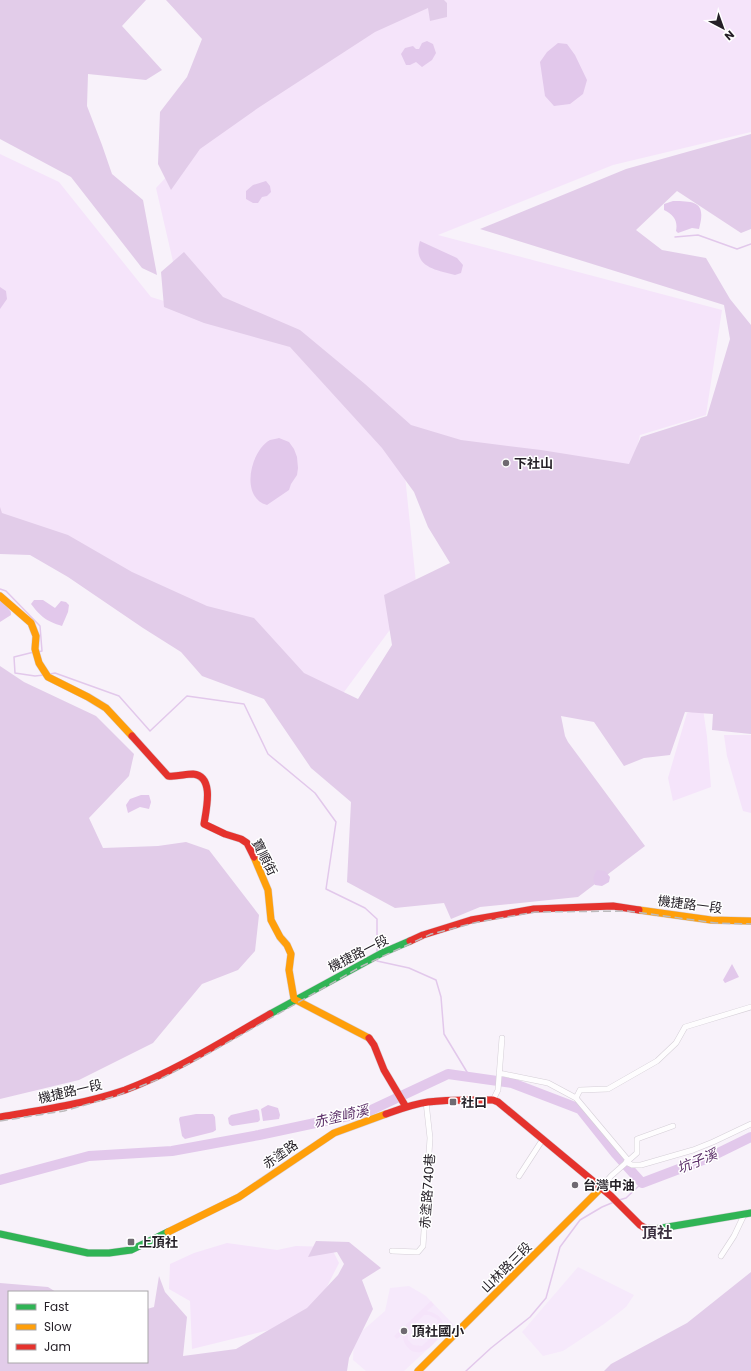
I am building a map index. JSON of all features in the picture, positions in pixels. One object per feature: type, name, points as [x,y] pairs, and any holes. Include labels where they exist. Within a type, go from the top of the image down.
[{"type":"street","name":"寶順街","points":[[0,596],[16,608],[31,624],[36,636],[35,649],[39,663],[48,677],[88,697],[106,708],[168,776],[173,777],[187,774],[200,775],[205,780],[208,790],[204,824],[225,834],[241,839],[247,843],[268,890],[272,920],[280,938],[287,945],[291,954],[289,970],[291,988],[295,1000]]},
{"type":"street","name":"機捷路一段","points":[[0,1117],[66,1106],[124,1090],[163,1074],[199,1056],[373,957],[423,935],[471,920],[534,909],[613,906],[711,920],[751,921]]},
{"type":"street","points":[[295,1000],[368,1037],[374,1045],[384,1070],[405,1104]]},
{"type":"street","points":[[576,1098],[580,1090],[608,1089],[657,1061],[676,1043],[685,1027],[751,1007]]},
{"type":"street","points":[[502,1038],[498,1090],[493,1100],[498,1102],[611,1196],[640,1225],[650,1229],[747,1214]]},
{"type":"street","points":[[499,1074],[548,1083],[576,1098],[627,1161],[632,1164],[641,1165],[693,1150],[751,1124]]},
{"type":"street","name":"赤塗路","points":[[0,1234],[88,1253],[109,1253],[131,1250],[239,1197],[334,1133],[405,1104],[444,1100],[493,1100]]},
{"type":"street","name":"赤塗路740巷","points":[[392,1251],[418,1252],[423,1246],[430,1138],[426,1102]]},
{"type":"street","points":[[601,1188],[611,1176],[637,1153],[637,1139],[673,1126]]},
{"type":"street","points":[[518,1176],[543,1139]]},
{"type":"street","name":"山林路三段","points":[[418,1371],[601,1188]]},
{"type":"street","points":[[721,1256],[747,1214]]},
{"type":"shaded area","points":[[0,0],[146,0],[122,26],[162,70],[146,80],[88,74],[87,106],[112,174],[143,200],[157,275],[142,268],[71,177],[0,139]]},
{"type":"shaded area","points":[[166,0],[444,0],[447,3],[447,17],[430,21],[428,8],[375,32],[258,108],[200,149],[171,190],[158,164],[160,112],[187,77],[202,39]]},
{"type":"shaded area","points":[[408,0],[751,0],[751,132],[613,165],[438,235],[722,310],[706,415],[640,435],[630,478],[404,443],[295,336],[178,283],[156,188],[214,126]]},
{"type":"shaded area","points":[[427,41],[433,44],[436,53],[432,60],[422,67],[416,62],[406,65],[401,54],[405,48],[413,46],[416,49],[419,49],[422,43]]},
{"type":"shaded area","points":[[558,43],[567,44],[575,55],[587,80],[583,94],[570,104],[554,106],[545,96],[540,62],[547,52]]},
{"type":"shaded area","points":[[751,134],[751,229],[741,233],[677,191],[636,230],[662,250],[706,258],[730,299],[751,325],[751,734],[712,730],[713,714],[685,712],[670,755],[644,758],[624,766],[594,722],[561,716],[565,736],[568,742],[645,846],[578,897],[480,907],[451,919],[444,903],[395,908],[347,882],[351,802],[311,768],[264,699],[202,676],[181,652],[68,577],[30,555],[0,554],[0,507],[2,513],[68,535],[132,572],[207,606],[254,618],[304,673],[358,699],[392,645],[384,595],[450,563],[428,527],[414,492],[382,448],[290,347],[204,323],[164,307],[161,272],[184,252],[223,297],[300,330],[365,384],[411,425],[461,440],[541,450],[629,464],[641,437],[707,416],[730,339],[724,305],[480,229],[626,169]]},
{"type":"shaded area","points":[[0,154],[59,182],[151,297],[290,340],[403,456],[417,593],[333,707],[0,533]]},
{"type":"shaded area","points":[[266,181],[270,186],[271,192],[267,196],[262,197],[258,203],[253,203],[246,199],[246,191],[253,185]]},
{"type":"shaded area","points":[[673,201],[688,202],[698,205],[701,214],[699,229],[692,228],[678,233],[676,231],[676,221],[664,210],[664,204]]},
{"type":"shaded area","points":[[420,241],[457,258],[463,265],[461,273],[455,275],[427,266],[419,257],[418,250]]},
{"type":"shaded area","points":[[0,287],[6,291],[7,299],[0,309]]},
{"type":"shaded area","points":[[279,438],[289,442],[294,449],[297,457],[297,475],[289,490],[267,505],[258,500],[253,493],[251,473],[253,463],[263,445],[270,440]]},
{"type":"shaded area","points":[[0,600],[11,612],[11,615],[0,622]]},
{"type":"shaded area","points":[[34,600],[43,600],[55,608],[61,601],[66,602],[69,605],[68,612],[62,626],[41,615],[31,604]]},
{"type":"shaded area","points":[[0,666],[24,682],[96,716],[134,754],[129,776],[89,818],[103,848],[158,846],[186,842],[209,850],[259,915],[255,951],[238,970],[202,984],[153,1043],[79,1080],[0,1099]]},
{"type":"shaded area","points":[[703,709],[711,787],[673,801],[668,778],[687,713]]},
{"type":"shaded area","points":[[724,735],[751,735],[751,813],[743,811],[727,756]]},
{"type":"shaded area","points":[[141,795],[149,795],[151,802],[149,809],[140,807],[128,813],[126,805],[130,799]]},
{"type":"shaded area","points":[[597,870],[605,871],[610,877],[609,882],[602,886],[595,885],[594,877]]},
{"type":"shaded area","points":[[732,964],[739,977],[725,983],[723,980]]},
{"type":"shaded area","points":[[268,1105],[278,1108],[280,1115],[279,1119],[263,1121],[261,1109]]},
{"type":"shaded area","points":[[257,1109],[259,1111],[260,1120],[258,1122],[232,1126],[229,1124],[228,1118],[231,1115]]},
{"type":"shaded area","points":[[196,1114],[213,1114],[215,1117],[216,1130],[185,1139],[182,1136],[179,1119],[180,1117]]},
{"type":"shaded area","points":[[316,1241],[349,1242],[381,1268],[362,1280],[373,1309],[349,1358],[347,1371],[0,1371],[0,1283],[48,1287],[54,1291],[8,1291],[8,1363],[148,1363],[148,1309],[154,1307],[159,1276],[165,1292],[187,1317],[183,1356],[236,1349],[307,1308],[338,1275],[344,1264],[337,1252],[308,1257]]},
{"type":"shaded area","points":[[227,1243],[277,1250],[296,1246],[331,1247],[339,1263],[310,1320],[192,1349],[190,1301],[169,1289],[170,1264],[194,1253]]},
{"type":"shaded area","points":[[578,1267],[634,1295],[626,1307],[604,1324],[563,1351],[543,1356],[522,1332]]},
{"type":"shaded area","points":[[751,1272],[751,1371],[604,1371],[611,1364],[687,1323]]},
{"type":"shaded area","name":"頂社國小","points":[[409,1286],[426,1296],[454,1325],[404,1371],[366,1371],[353,1360],[354,1338],[385,1311],[390,1288]]},
{"type":"shaded area","points":[[431,1301],[434,1305],[427,1311],[441,1318],[443,1333],[427,1350],[420,1352],[412,1351],[405,1343],[402,1335],[397,1339],[394,1336]],"holes":[[[424,1315],[429,1315],[437,1319],[438,1331],[422,1346],[413,1345],[408,1340],[408,1331]]]},
{"type":"waterway","points":[[675,237],[698,235],[737,249],[751,244]]},
{"type":"waterway","points":[[0,589],[6,591],[40,626],[42,651],[38,652]]},
{"type":"waterway","points":[[34,652],[14,657],[15,673],[35,676],[44,675]]},
{"type":"waterway","points":[[50,674],[55,673],[119,696],[150,731],[187,696],[244,704],[268,754],[315,793],[336,822],[326,889],[365,908],[377,919],[377,952]]},
{"type":"waterway","points":[[377,958],[377,961],[409,968],[436,980],[441,997],[444,1034],[470,1077]]},
{"type":"waterway","name":"赤塗崎溪","points":[[0,1180],[89,1156],[172,1151],[259,1135],[367,1112],[448,1074],[512,1083],[580,1109],[615,1153],[642,1183],[708,1158],[751,1137]]},
{"type":"waterway","points":[[619,1200],[626,1198],[642,1183]]},
{"type":"waterway","points":[[466,1371],[491,1348],[530,1317],[546,1298],[560,1247],[580,1220],[614,1202]]},
{"type":"railway","points":[[0,1121],[64,1111],[116,1096],[164,1077],[362,966],[431,934],[478,922],[535,912],[628,911],[716,923],[751,924]]},
{"type":"traffic: fast","points":[[270,1014],[382,953],[410,941]]},
{"type":"traffic: fast","points":[[656,1229],[751,1213]]},
{"type":"traffic: fast","points":[[0,1234],[88,1253],[109,1253],[131,1250],[168,1232]]},
{"type":"traffic: slow","points":[[0,596],[31,623],[36,636],[35,649],[39,663],[48,677],[88,697],[106,708],[132,736]]},
{"type":"traffic: slow","points":[[254,857],[268,890],[271,920],[291,954],[289,970],[294,999],[369,1038]]},
{"type":"traffic: slow","points":[[639,910],[711,920],[751,921]]},
{"type":"traffic: slow","points":[[168,1232],[239,1197],[334,1133],[386,1114]]},
{"type":"traffic: slow","points":[[418,1371],[601,1188]]},
{"type":"traffic: jam","points":[[132,736],[168,776],[193,774],[200,776],[207,787],[208,794],[204,824],[225,834],[241,839],[247,843],[254,857]]},
{"type":"traffic: jam","points":[[410,941],[423,935],[471,920],[534,909],[613,906],[639,910]]},
{"type":"traffic: jam","points":[[0,1117],[79,1103],[125,1090],[181,1065],[270,1014]]},
{"type":"traffic: jam","points":[[369,1038],[374,1045],[384,1070],[406,1107]]},
{"type":"traffic: jam","points":[[386,1114],[412,1105],[436,1101],[493,1100],[498,1102],[611,1196],[640,1225],[645,1228],[656,1229]]},
{"type":"place","name":"下社山","points":[[506,463]]},
{"type":"place","name":"社口","points":[[453,1102]]},
{"type":"place","name":"台灣中油","points":[[575,1185]]},
{"type":"place","name":"上頂社","points":[[131,1242]]},
{"type":"place","name":"頂社國小","points":[[404,1331]]},
{"type":"district","name":"頂社","points":[[657,1233]]},
{"type":"water label","name":"坑子溪","points":[[697,1161]]}]
